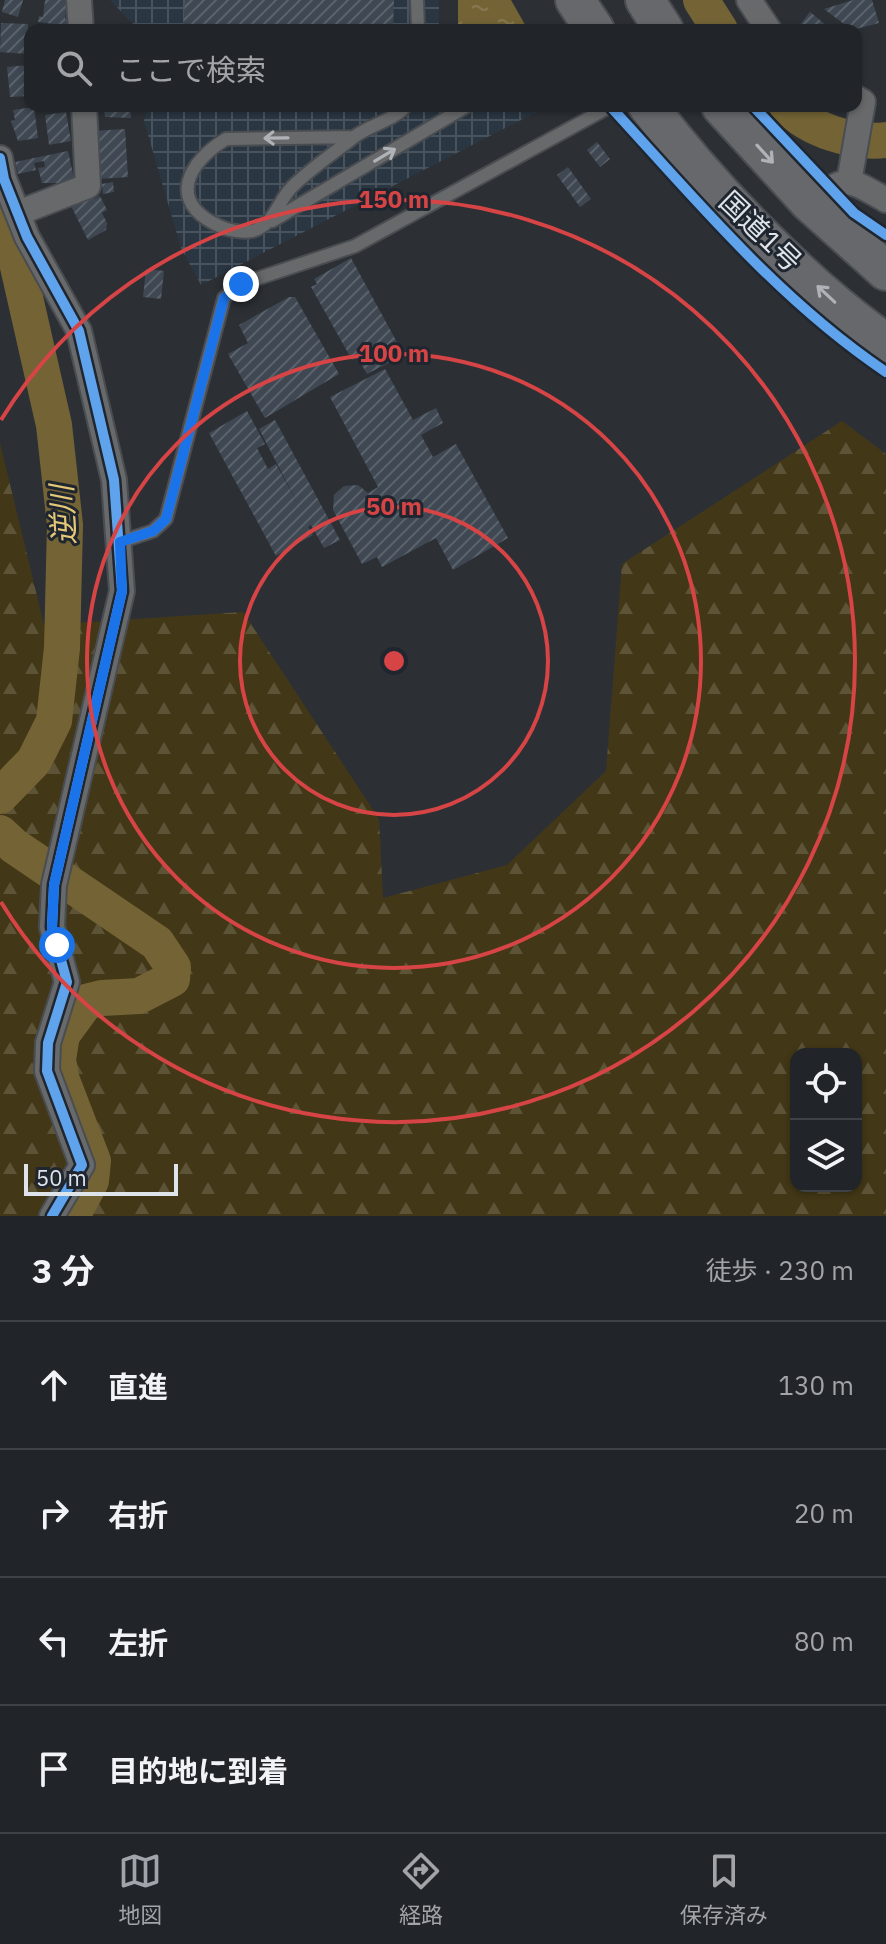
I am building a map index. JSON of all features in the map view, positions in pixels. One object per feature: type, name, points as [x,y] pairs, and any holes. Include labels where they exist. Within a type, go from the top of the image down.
[{"type":"highway","points":[[575,0],[590,24]]},
{"type":"highway","points":[[645,0],[660,24]]},
{"type":"highway","name":"国道1号","points":[[653,112],[735,208],[858,323],[886,343]]},
{"type":"highway","name":"国道1号","points":[[726,112],[809,202],[886,271]]},
{"type":"street","points":[[79,0],[81,24]]},
{"type":"street","points":[[749,0],[765,24]]},
{"type":"street","points":[[18,213],[88,186],[84,112]]},
{"type":"street","points":[[849,182],[858,112]]},
{"type":"street","points":[[0,158],[18,213],[79,331],[114,480],[120,542],[122,591],[54,885],[52,927],[67,982],[45,1057],[47,1071],[82,1165],[52,1216]]},
{"type":"street","points":[[809,202],[843,181],[886,200]]},
{"type":"lane","points":[[417,0],[418,24]]},
{"type":"lane","points":[[269,223],[290,189],[354,137],[396,112]]},
{"type":"lane","points":[[354,137],[226,139],[210,149],[191,173],[186,196],[196,213],[226,229],[251,231],[457,112]]},
{"type":"lane","points":[[120,542],[153,531],[166,519],[224,298],[241,284],[355,246],[600,112]]},
{"type":"shaded area","points":[[110,0],[439,0],[439,24],[133,24]]},
{"type":"shaded area","points":[[146,112],[536,112],[201,285],[181,248],[144,121]]},
{"type":"green space","points":[[842,421],[886,454],[886,1216],[0,1216],[0,443],[44,625],[243,612],[379,819],[383,898],[507,865],[606,771],[622,564]]},
{"type":"water","points":[[458,0],[511,0],[525,24],[458,24]]},
{"type":"building","points":[[5,0],[23,0],[18,17],[2,12]]},
{"type":"building","points":[[45,0],[67,0],[65,19],[70,20],[69,24],[38,22],[39,16],[43,17]]},
{"type":"building","points":[[185,0],[394,0],[393,24],[183,24]]},
{"type":"building","points":[[853,0],[872,0],[879,23],[862,27],[862,24],[844,24],[824,9]]},
{"type":"building","points":[[810,12],[825,24],[801,24]]},
{"type":"building","points":[[1,23],[28,24],[24,24],[24,54],[0,52]]},
{"type":"building","points":[[24,65],[24,96],[10,97],[7,67]]},
{"type":"building","points":[[24,108],[24,112],[35,112],[38,138],[18,141],[11,121],[15,120],[13,110]]},
{"type":"building","points":[[66,112],[71,141],[49,145],[45,115]]},
{"type":"building","points":[[105,112],[130,112],[131,118],[105,117]]},
{"type":"building","points":[[125,129],[128,177],[98,179],[94,131]]},
{"type":"building","points":[[597,142],[610,159],[600,167],[587,150]]},
{"type":"building","points":[[68,151],[75,183],[42,183],[38,168],[45,167],[44,161],[34,163],[36,170],[18,174],[15,162]]},
{"type":"building","points":[[568,167],[591,199],[580,207],[557,175]]},
{"type":"building","points":[[113,182],[114,192],[103,194],[102,184]]},
{"type":"building","points":[[92,195],[94,199],[100,196],[107,210],[102,213],[107,223],[106,230],[88,240],[71,206]]},
{"type":"building","points":[[351,258],[404,355],[367,374],[357,357],[352,360],[311,287],[317,284],[314,279]]},
{"type":"building","points":[[146,269],[164,271],[161,299],[143,297]]},
{"type":"building","points":[[289,297],[295,297],[339,374],[265,418],[228,354],[248,343],[239,325]]},
{"type":"building","points":[[385,369],[413,420],[436,408],[443,423],[421,435],[433,457],[456,444],[508,538],[453,570],[436,538],[382,567],[377,557],[362,564],[333,510],[334,495],[344,486],[358,485],[368,493],[378,487],[330,397]]},
{"type":"building","points":[[247,411],[265,444],[257,448],[268,469],[276,464],[298,504],[259,429],[275,420],[340,540],[324,548],[311,525],[308,527],[313,535],[276,556],[209,433]]},
{"type":"waterway","points":[[701,0],[716,24]]},
{"type":"waterway","points":[[793,112],[833,134],[860,140],[886,140]]},
{"type":"waterway","name":"逆川","points":[[0,224],[16,258],[54,425],[65,525],[62,648],[54,721],[34,761],[0,796]]},
{"type":"waterway","name":"逆川","points":[[0,833],[14,846],[157,943],[173,967],[172,979],[139,996],[86,1002],[62,1035],[58,1059],[61,1078],[93,1161],[91,1181],[72,1216]]},
{"type":"cycle path","points":[[615,112],[740,248],[810,314],[886,372]]},
{"type":"cycle path","points":[[759,112],[854,213],[886,235]]},
{"type":"cycle path","points":[[0,158],[4,179],[27,237],[79,331],[114,480],[122,591],[54,885],[52,927],[67,982],[48,1043],[47,1071],[82,1165],[52,1216]]},
{"type":"route","points":[[57,945],[52,927],[54,885],[122,591],[120,542],[153,531],[166,519],[224,298],[241,284]]}]
